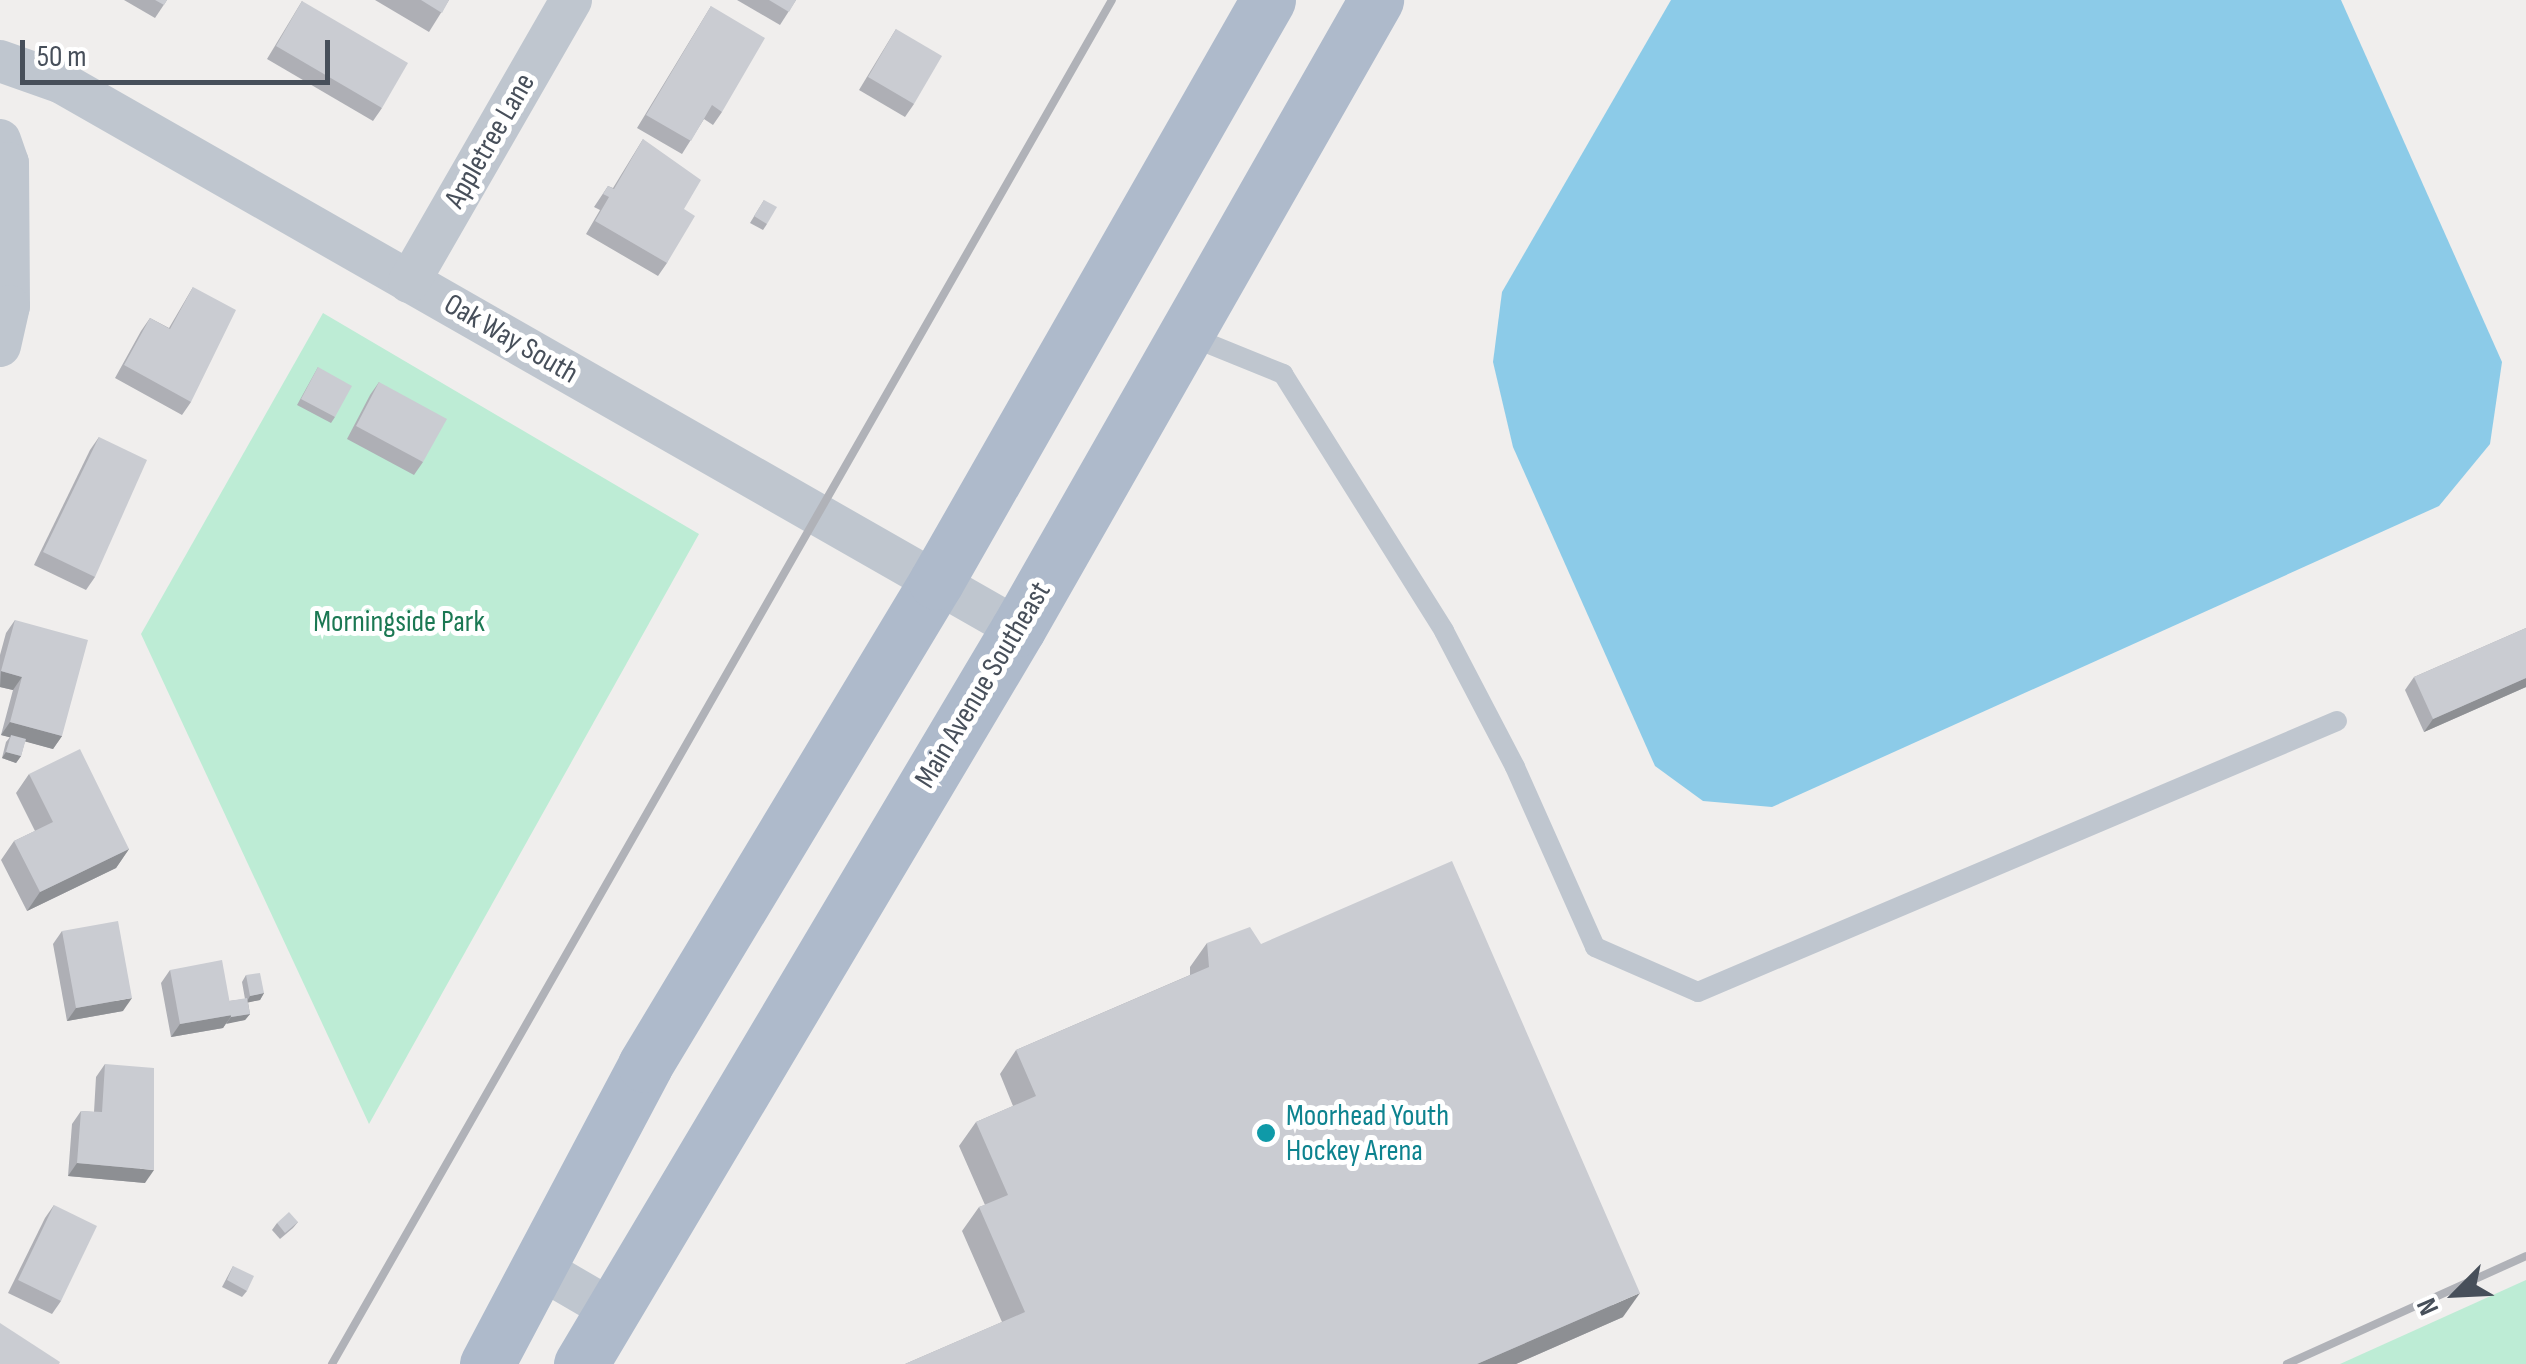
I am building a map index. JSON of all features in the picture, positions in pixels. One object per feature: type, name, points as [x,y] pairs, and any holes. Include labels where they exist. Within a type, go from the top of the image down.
[{"type":"main road","points":[[487,1364],[645,1066],[936,582],[1268,0]]},
{"type":"main road","name":"Main Avenue Southeast","points":[[581,1364],[1018,629],[1376,0]]},
{"type":"street","name":"Appletree Lane","points":[[410,282],[571,0]]},
{"type":"street","name":"Oak Way South","points":[[0,62],[62,83],[1018,629]]},
{"type":"street","points":[[0,140],[8,163],[10,306],[0,346]]},
{"type":"street","points":[[538,1267],[612,1310]]},
{"type":"lane","points":[[1186,334],[1283,374],[1444,632],[1515,767],[1595,946],[1698,992],[2337,721]]},
{"type":"green space","name":"Morningside Park","points":[[323,313],[699,534],[369,1124],[141,634]]},
{"type":"green space","points":[[2526,1280],[2526,1364],[2340,1364]]},
{"type":"water","points":[[1671,0],[2341,0],[2502,362],[2490,444],[2439,506],[1772,807],[1703,801],[1655,766],[1513,447],[1493,362],[1502,292]]},
{"type":"building","points":[[421,0],[449,0],[442,13]]},
{"type":"building","points":[[769,0],[796,0],[789,12]]},
{"type":"building","points":[[302,1],[408,63],[382,108],[276,46]]},
{"type":"building","points":[[711,6],[765,38],[722,112],[712,105],[691,141],[646,115]]},
{"type":"building","points":[[896,29],[942,56],[914,104],[868,77]]},
{"type":"building","points":[[643,139],[701,180],[684,209],[695,216],[667,263],[595,221],[609,197],[603,194],[608,186],[614,189]]},
{"type":"building","points":[[764,200],[777,207],[767,224],[754,216]]},
{"type":"building","points":[[193,287],[236,310],[191,402],[124,365],[150,318],[170,329]]},
{"type":"building","points":[[318,367],[352,386],[335,417],[301,399]]},
{"type":"building","points":[[379,382],[447,419],[423,462],[356,426]]},
{"type":"building","points":[[99,437],[147,460],[95,577],[43,552]]},
{"type":"building","points":[[15,620],[88,640],[62,736],[10,722],[22,677],[1,671]]},
{"type":"building","points":[[2526,628],[2526,678],[2433,719],[2414,677]]},
{"type":"building","points":[[11,735],[26,739],[21,756],[6,752]]},
{"type":"building","points":[[80,749],[129,849],[40,892],[14,841],[53,822],[29,774]]},
{"type":"building","name":"Moorhead Youth Hockey Arena","points":[[1452,861],[1640,1293],[1477,1364],[905,1364],[1025,1312],[979,1207],[1008,1195],[976,1122],[1036,1096],[1016,1050],[1209,967],[1207,943],[1250,927],[1261,944]]},
{"type":"building","points":[[118,921],[132,998],[76,1008],[62,931]]},
{"type":"building","points":[[222,960],[232,1015],[180,1024],[170,970]]},
{"type":"building","points":[[260,973],[264,993],[250,996],[246,975]]},
{"type":"building","points":[[247,998],[250,1014],[231,1017],[229,1001]]},
{"type":"building","points":[[105,1064],[154,1068],[154,1170],[77,1163],[81,1111],[102,1112]]},
{"type":"building","points":[[54,1205],[97,1226],[61,1301],[18,1280]]},
{"type":"building","points":[[289,1212],[298,1222],[285,1233],[277,1223]]},
{"type":"building","points":[[233,1266],[254,1276],[247,1291],[227,1280]]},
{"type":"building","points":[[0,1323],[60,1362],[59,1364],[0,1364]]},
{"type":"railway","points":[[332,1364],[1112,0]]},
{"type":"railway","points":[[2287,1364],[2526,1256]]},
{"type":"place","name":"Moorhead Youth Hockey Arena","points":[[1266,1133]]}]
